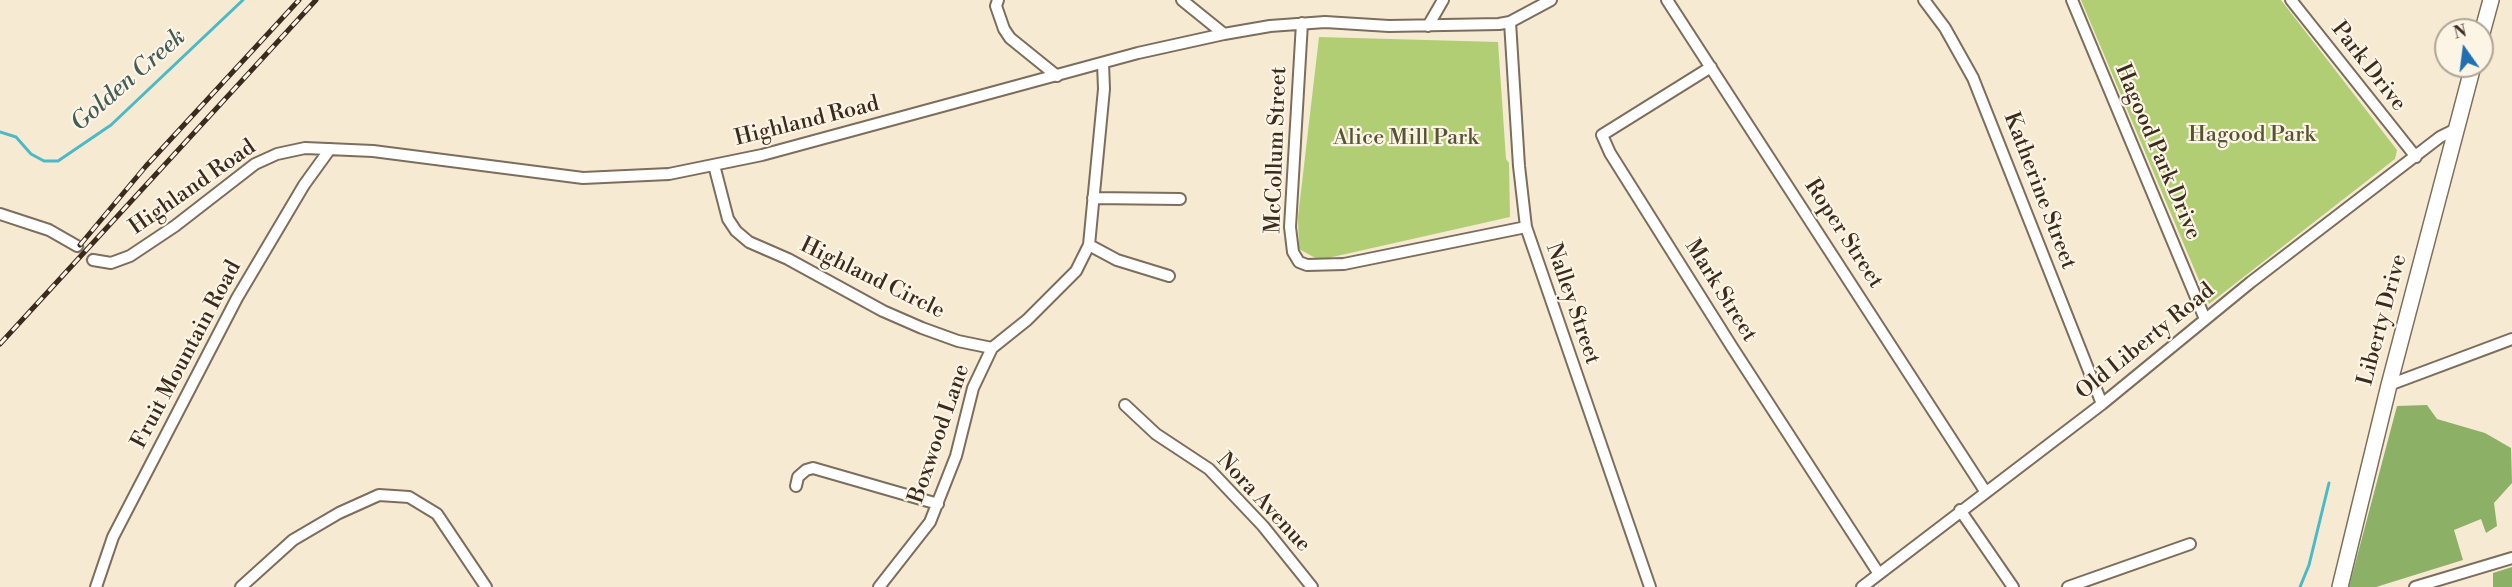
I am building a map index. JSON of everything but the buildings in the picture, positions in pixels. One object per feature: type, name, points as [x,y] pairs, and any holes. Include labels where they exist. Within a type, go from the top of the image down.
[{"type":"main road","points":[[2486,18],[2491,0]]},
{"type":"main road","name":"Liberty Drive","points":[[2340,587],[2389,385],[2470,78]]},
{"type":"street","points":[[998,0],[996,6],[1004,29],[1010,38],[1057,76]]},
{"type":"street","points":[[1182,0],[1224,34]]},
{"type":"street","points":[[1428,26],[1443,0]]},
{"type":"street","name":"Highland Road","points":[[93,260],[111,263],[130,256],[175,226],[262,160],[305,148],[373,151],[583,178],[641,177],[762,155],[1103,63],[1224,34],[1302,23],[1428,26],[1510,22],[1551,0]]},
{"type":"street","name":"Roper Street","points":[[1667,0],[1984,491]]},
{"type":"street","name":"Katherine Street","points":[[1924,0],[1945,28],[1973,78],[2102,404]]},
{"type":"street","name":"Hagood Park Drive","points":[[2072,0],[2205,319]]},
{"type":"street","name":"Park Drive","points":[[2291,0],[2416,157]]},
{"type":"street","name":"Nalley Street","points":[[1510,22],[1519,166],[1526,227],[1650,587]]},
{"type":"street","name":"McCollum Street","points":[[1302,23],[1290,227],[1293,252],[1299,262],[1307,266],[1344,264],[1526,227]]},
{"type":"street","points":[[992,348],[1014,332],[1076,271],[1089,245],[1104,89],[1103,63]]},
{"type":"street","name":"Mark Street","points":[[1711,67],[1602,135],[1610,153],[1732,347],[1879,574]]},
{"type":"street","name":"Old Liberty Road","points":[[1862,587],[1984,491],[2102,404],[2205,319],[2440,137],[2456,129]]},
{"type":"street","name":"Fruit Mountain Road","points":[[96,587],[113,537],[237,298],[304,185],[330,149]]},
{"type":"street","name":"Highland Circle","points":[[714,165],[728,219],[736,231],[749,242],[789,260],[912,324],[958,341],[992,348]]},
{"type":"street","points":[[1093,198],[1180,199]]},
{"type":"street","points":[[0,214],[49,230],[77,246]]},
{"type":"street","points":[[1089,245],[1117,260],[1169,276]]},
{"type":"street","points":[[2389,385],[2512,339]]},
{"type":"street","name":"Boxwood Lane","points":[[879,587],[930,522],[956,456],[973,388],[992,348]]},
{"type":"street","name":"Nora Avenue","points":[[1125,405],[1156,434],[1209,469],[1263,526],[1312,587]]},
{"type":"street","points":[[796,486],[798,477],[806,470],[813,468],[938,504]]},
{"type":"street","points":[[241,587],[293,540],[339,513],[379,495],[409,497],[437,514],[486,587]]},
{"type":"street","points":[[1960,510],[2013,587]]},
{"type":"street","points":[[2068,587],[2190,544]]},
{"type":"street","points":[[2415,587],[2512,558]]},
{"type":"green space","name":"Hagood Park","points":[[2081,0],[2281,0],[2397,150],[2395,159],[2209,304]]},
{"type":"green space","name":"Alice Mill Park","points":[[1319,37],[1498,42],[1506,159],[1509,163],[1510,217],[1319,260],[1299,249],[1298,217]]},
{"type":"green space","points":[[2427,405],[2437,419],[2485,433],[2511,448],[2512,483],[2494,503],[2497,526],[2486,533],[2481,519],[2454,530],[2463,560],[2376,587],[2349,587],[2397,406]]},
{"type":"green space","points":[[2512,567],[2512,587],[2493,587],[2493,573]]},
{"type":"waterway","name":"Golden Creek","points":[[0,132],[16,137],[31,154],[44,161],[58,161],[111,125],[243,0]]},
{"type":"waterway","points":[[2300,587],[2309,565],[2329,483]]},
{"type":"tunnel","points":[[77,246],[93,260]]},
{"type":"railway","points":[[80,245],[146,166],[299,0]]},
{"type":"railway","points":[[0,344],[316,0]]}]
